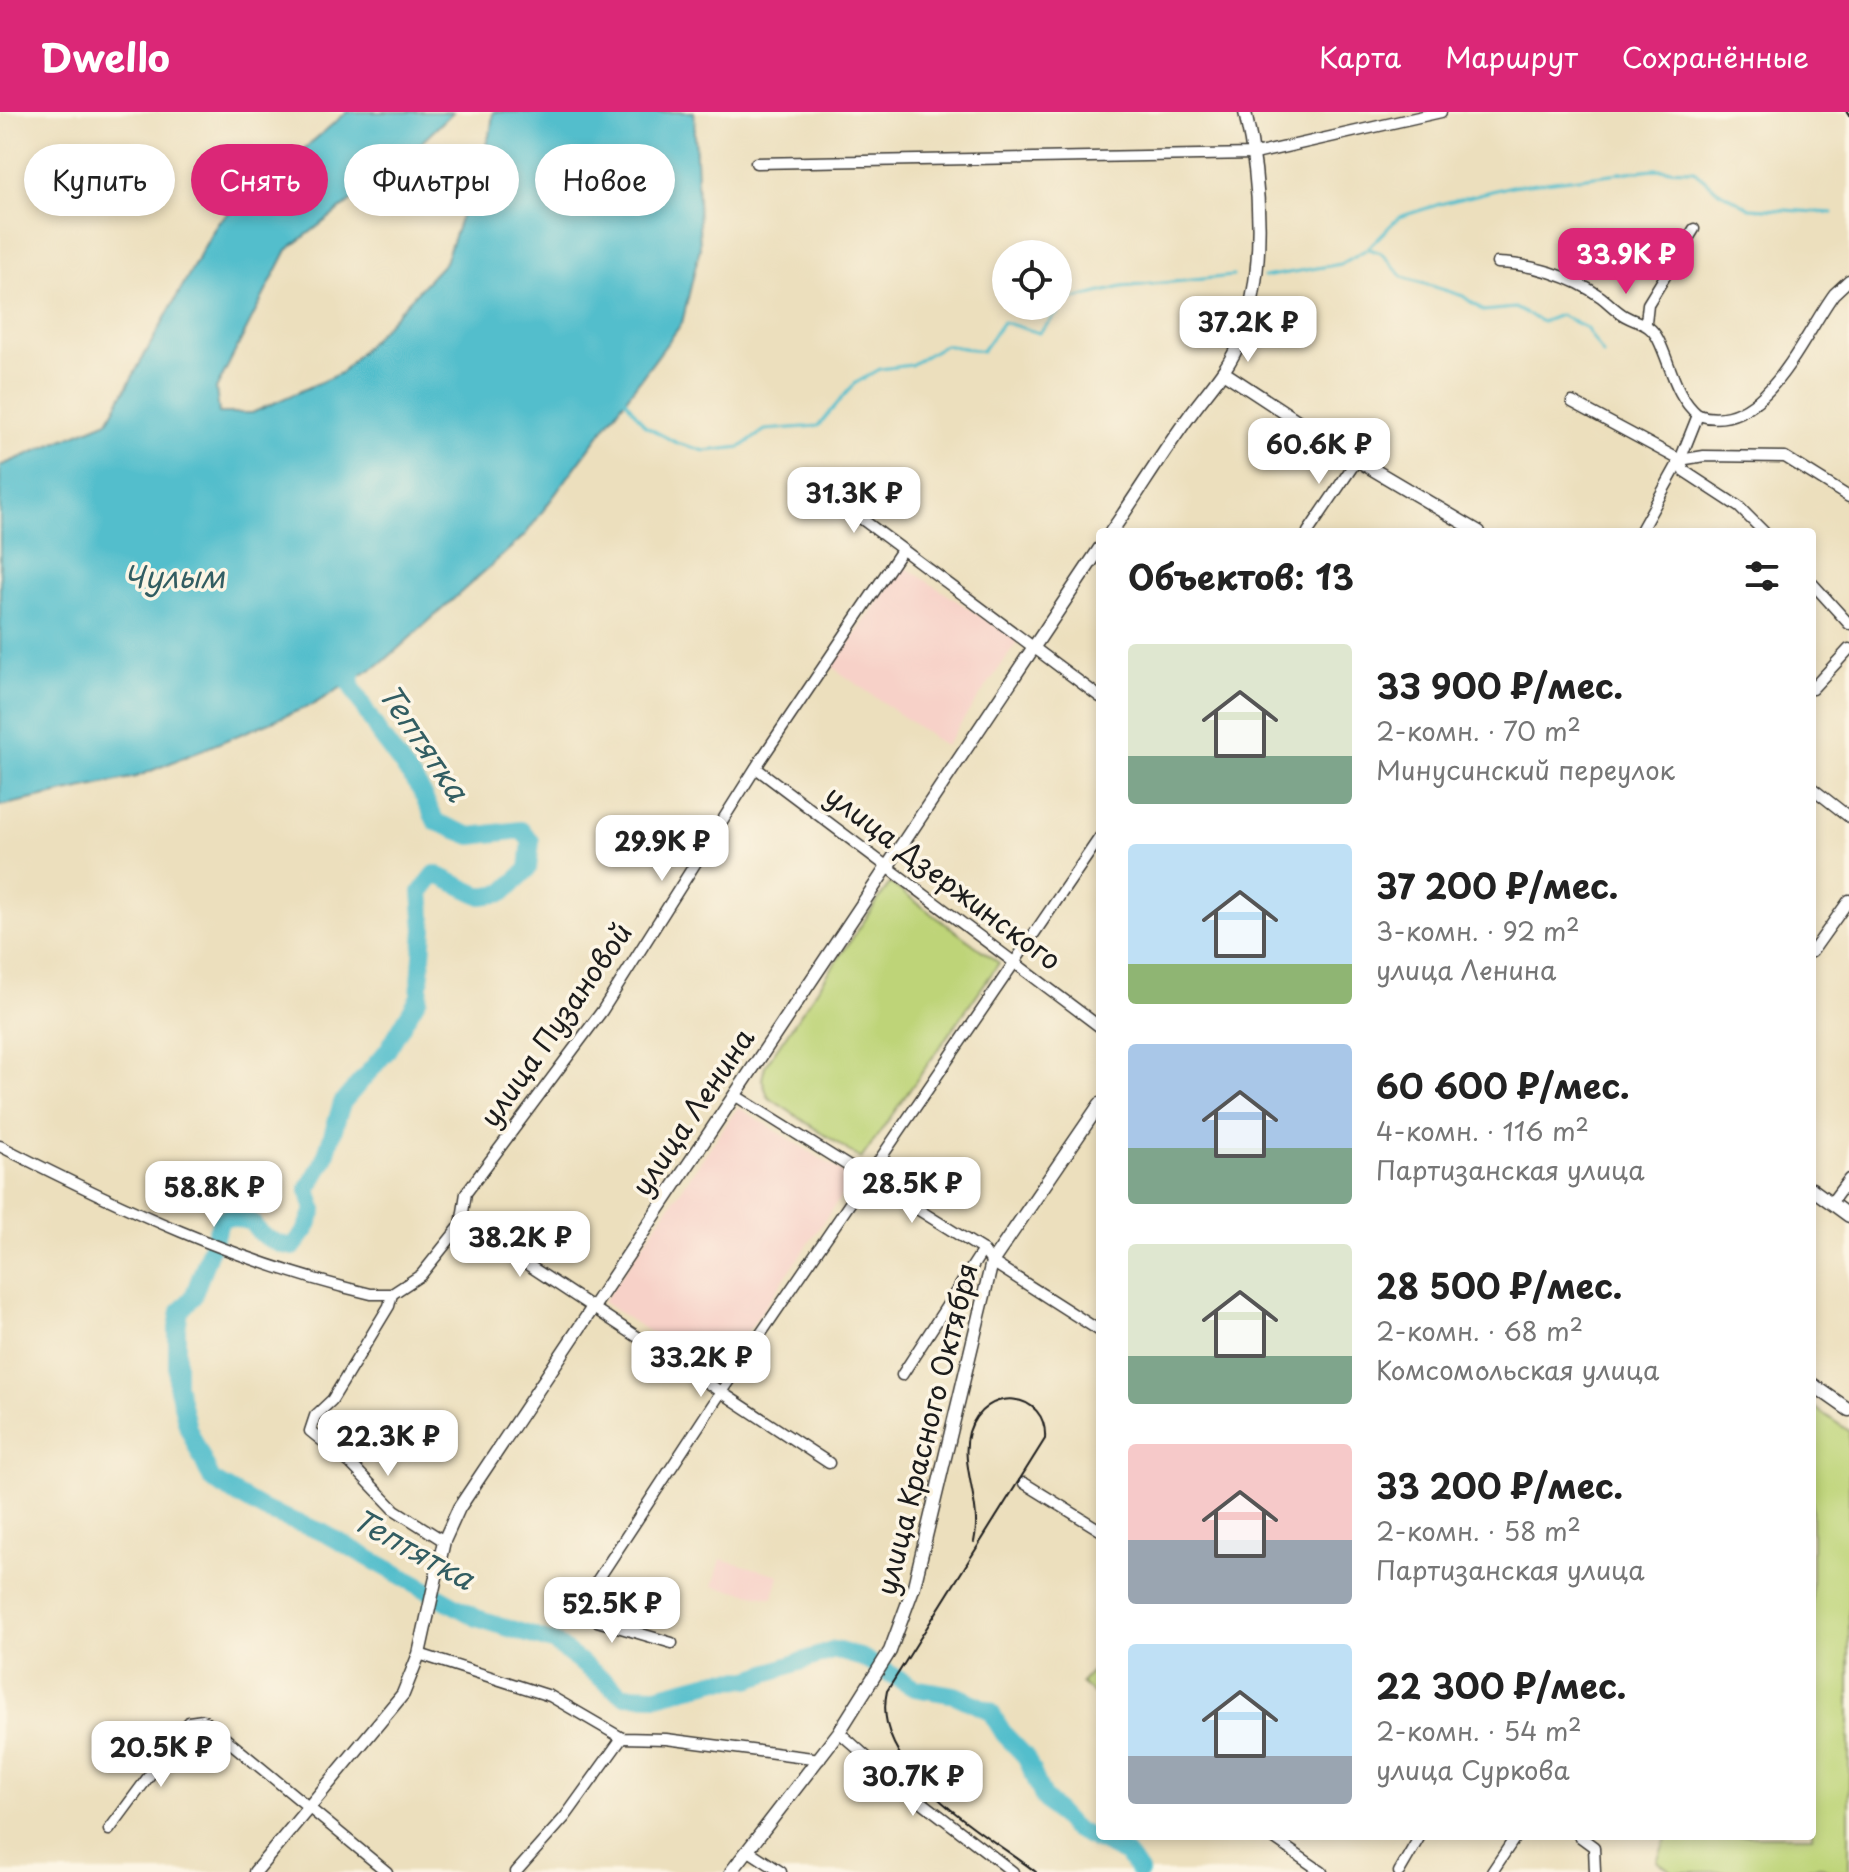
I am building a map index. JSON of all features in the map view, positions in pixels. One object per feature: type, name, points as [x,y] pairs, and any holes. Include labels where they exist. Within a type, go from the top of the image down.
[{"type":"main road","points":[[1114,528],[1223,372],[1246,325],[1255,280],[1255,154],[1245,112]]},
{"type":"main road","points":[[1223,372],[1357,460],[1472,528]]},
{"type":"main road","name":"улица Ленина","points":[[255,1872],[397,1704],[419,1654],[444,1541],[459,1508],[592,1305],[736,1096],[886,864],[1096,554]]},
{"type":"main road","name":"улица Красного Октября","points":[[731,1872],[820,1759],[890,1651],[914,1586],[992,1262],[1096,1110]]},
{"type":"main road","points":[[1816,1192],[1849,1216]]},
{"type":"main road","points":[[1816,1387],[1849,1410]]},
{"type":"street","points":[[756,163],[1255,154],[1414,115],[1441,112]]},
{"type":"street","points":[[1646,322],[1648,304],[1694,229]]},
{"type":"street","points":[[1497,263],[1522,264],[1556,276],[1592,291],[1623,315],[1646,322],[1657,338],[1678,388],[1698,415]]},
{"type":"street","points":[[1698,415],[1734,414],[1760,401],[1771,390],[1827,303],[1849,280]]},
{"type":"street","points":[[1572,402],[1680,460],[1684,471],[1739,507],[1760,528]]},
{"type":"street","points":[[1642,528],[1680,460],[1698,415]]},
{"type":"street","points":[[1680,460],[1692,457],[1785,457],[1849,497]]},
{"type":"street","points":[[1311,528],[1357,460]]},
{"type":"street","points":[[827,493],[1096,694]]},
{"type":"street","name":"улица Пузановой","points":[[392,1294],[421,1275],[461,1225],[466,1193],[602,1011],[756,768],[902,550]]},
{"type":"street","points":[[1816,587],[1849,624]]},
{"type":"street","points":[[1816,685],[1849,649]]},
{"type":"street","name":"улица Дзержинского","points":[[756,768],[1096,1024]]},
{"type":"street","points":[[1816,791],[1849,817]]},
{"type":"street","points":[[672,1643],[597,1621],[590,1605],[597,1581],[721,1392],[1096,843]]},
{"type":"street","points":[[1816,946],[1849,900]]},
{"type":"street","points":[[736,1096],[983,1250],[992,1262],[1096,1328]]},
{"type":"street","points":[[0,1146],[188,1238],[358,1291],[392,1294],[389,1306],[332,1400],[311,1424],[310,1431],[351,1464],[395,1510],[444,1541]]},
{"type":"street","points":[[1831,1203],[1849,1179]]},
{"type":"street","points":[[461,1225],[475,1230],[592,1305],[829,1463]]},
{"type":"street","points":[[902,1375],[983,1250]]},
{"type":"street","points":[[1024,1483],[1096,1528]]},
{"type":"street","points":[[419,1654],[550,1696],[622,1738],[666,1739],[820,1759]]},
{"type":"street","points":[[109,1830],[189,1722],[203,1720],[387,1872]]},
{"type":"street","points":[[839,1732],[888,1776],[1013,1872]]},
{"type":"street","points":[[516,1872],[565,1817],[622,1738]]},
{"type":"street","points":[[1276,1840],[1322,1872]]},
{"type":"street","points":[[1399,1872],[1418,1840]]},
{"type":"street","points":[[1492,1872],[1513,1840]]},
{"type":"street","points":[[1584,1840],[1594,1847],[1595,1872]]},
{"type":"street","points":[[749,1851],[781,1872]]},
{"type":"shaded area","points":[[904,566],[1018,641],[945,746],[832,667]]},
{"type":"shaded area","points":[[738,1107],[853,1179],[717,1376],[603,1302]]},
{"type":"shaded area","points":[[721,1559],[779,1575],[773,1598],[713,1586]]},
{"type":"green space","points":[[890,883],[999,963],[861,1159],[768,1097],[762,1079],[765,1066]]},
{"type":"green space","points":[[1816,1409],[1849,1431],[1849,1872],[1831,1872],[1820,1866],[1795,1872],[1673,1872],[1657,1861],[1665,1840],[1816,1840]]},
{"type":"green space","points":[[1094,1669],[1096,1671],[1094,1694],[1081,1683]]},
{"type":"water","name":"Чулым","points":[[347,112],[453,112],[420,144],[344,144],[344,207],[287,250],[216,389],[219,413],[252,413],[341,373],[445,262],[461,216],[519,216],[519,144],[486,144],[493,112],[694,112],[700,248],[682,323],[525,535],[383,662],[314,704],[136,777],[0,806],[0,466],[108,421],[218,222],[225,216],[328,216],[328,144],[309,144]]},
{"type":"waterway","points":[[1264,277],[1341,264],[1367,249],[1399,217],[1440,204],[1512,186],[1653,169],[1693,170],[1717,190],[1750,208],[1833,213]]},
{"type":"waterway","points":[[1369,249],[1381,253],[1403,277],[1463,296],[1483,311],[1515,308],[1542,322],[1560,315],[1586,328],[1603,354]]},
{"type":"waterway","points":[[624,398],[645,426],[677,443],[705,451],[741,447],[765,430],[818,426],[854,384],[880,369],[911,365],[944,345],[982,351],[1003,322],[1039,333],[1070,300],[1122,287],[1233,276]]},
{"type":"waterway","name":"Тептятка","points":[[354,659],[350,684],[380,735],[420,789],[436,822],[471,836],[521,830],[531,841],[528,869],[503,893],[481,896],[435,874],[421,892],[424,929],[419,997],[387,1051],[342,1103],[324,1161],[308,1189],[314,1210],[306,1230],[293,1247],[270,1239],[252,1222],[229,1216],[221,1220],[193,1297],[180,1311],[177,1328],[177,1385],[188,1428],[212,1480],[264,1510],[322,1532],[477,1618],[555,1643],[623,1695],[657,1696],[718,1680],[749,1679],[835,1650],[863,1658],[914,1688],[955,1695],[990,1711],[1004,1734],[1026,1757],[1043,1797],[1072,1828],[1096,1840]]},
{"type":"waterway","name":"Тептятка","points":[[1097,1840],[1126,1854],[1140,1872]]},
{"type":"tram line","points":[[974,1542],[976,1514],[967,1458],[969,1432],[988,1406],[1000,1400],[1026,1403],[1036,1411],[1043,1423],[1045,1439],[887,1691],[886,1720],[896,1747],[913,1772],[936,1796],[1036,1872]]}]
